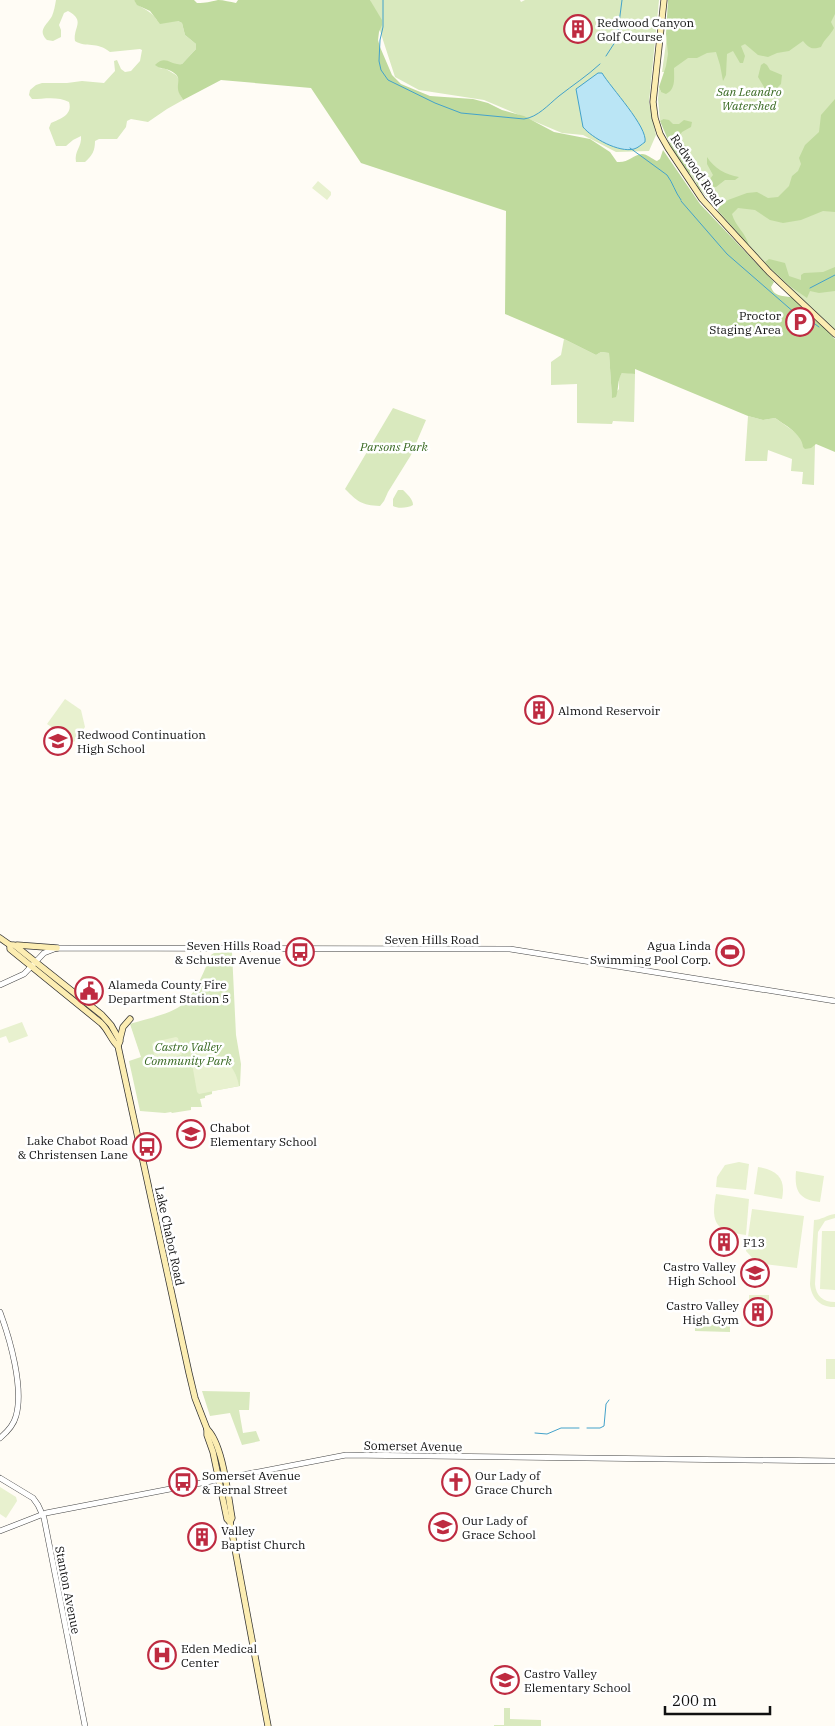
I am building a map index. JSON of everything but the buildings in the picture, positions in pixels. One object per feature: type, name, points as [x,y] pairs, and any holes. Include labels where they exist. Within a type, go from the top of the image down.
[{"type":"main road","name":"Redwood Road","points":[[664,0],[654,102],[655,118],[660,134],[687,178],[712,211],[769,272],[835,334]]},
{"type":"main road","name":"Lake Chabot Road","points":[[0,938],[12,945],[102,1015],[111,1025],[119,1044],[195,1398],[207,1430],[211,1433],[218,1450],[227,1519],[230,1522],[268,1726]]},
{"type":"main road","points":[[12,945],[57,948]]},
{"type":"main road","points":[[119,1044],[122,1030],[130,1019]]},
{"type":"street","points":[[0,985],[24,974],[45,952],[57,948]]},
{"type":"street","name":"Seven Hills Road","points":[[57,948],[510,949],[835,1001]]},
{"type":"street","points":[[0,1312],[8,1334],[19,1400],[16,1418],[0,1438]]},
{"type":"street","name":"Somerset Avenue","points":[[0,1531],[42,1514],[346,1455],[835,1461]]},
{"type":"street","name":"Stanton Avenue","points":[[0,1478],[34,1498],[42,1514],[85,1726]]},
{"type":"green space","points":[[56,0],[134,0],[157,20],[178,21],[182,23],[185,35],[196,44],[196,49],[182,64],[159,68],[166,69],[176,75],[180,81],[179,92],[183,100],[148,122],[131,119],[127,121],[126,127],[117,139],[99,139],[95,141],[93,153],[85,162],[76,162],[81,136],[66,146],[56,146],[49,128],[51,123],[62,118],[67,113],[70,106],[69,102],[56,98],[32,99],[29,95],[30,90],[42,83],[82,81],[104,83],[115,71],[114,61],[117,60],[121,69],[125,72],[131,71],[140,61],[142,50],[110,52],[101,47],[75,41],[78,21],[68,11],[64,13],[59,25],[61,37],[53,41],[47,40],[43,30],[52,16]]},
{"type":"green space","points":[[134,0],[194,0],[197,3],[206,3],[218,0],[236,3],[238,0],[370,0],[382,20],[378,40],[380,47],[392,75],[401,84],[430,96],[473,99],[488,103],[502,110],[524,116],[554,132],[590,139],[610,152],[617,162],[642,154],[657,161],[660,159],[663,150],[700,204],[774,282],[771,287],[773,291],[778,295],[795,299],[835,339],[835,452],[816,444],[811,448],[805,449],[800,438],[775,418],[763,420],[748,416],[635,369],[635,374],[622,373],[616,397],[612,398],[609,353],[601,352],[596,355],[505,314],[506,211],[361,163],[311,88],[221,80],[183,100],[178,89],[177,76],[171,71],[155,65],[162,60],[182,64],[196,49],[196,44],[185,35],[182,23],[178,21],[160,24],[150,11],[137,5]]},
{"type":"green space","name":"Redwood Canyon Golf Course","points":[[370,0],[520,0],[521,2],[525,0],[659,0],[649,102],[656,135],[649,151],[616,152],[583,135],[562,133],[484,100],[419,90],[395,77]]},
{"type":"green space","points":[[668,0],[835,0],[835,14],[831,22],[834,28],[821,47],[811,48],[803,41],[789,51],[768,57],[758,55],[745,44],[741,46],[745,56],[743,63],[740,63],[733,51],[727,54],[726,75],[723,81],[716,52],[707,53],[697,58],[688,58],[674,68],[673,86],[666,94],[661,92],[659,87],[668,54],[666,34]]},
{"type":"green space","name":"San Leandro Watershed","points":[[672,0],[835,0],[835,334],[715,214],[719,210],[699,189],[702,187],[694,178],[696,185],[688,174],[692,172],[663,119],[660,121],[659,87],[661,92],[666,72],[662,72]]},
{"type":"green space","points":[[764,63],[770,70],[782,75],[781,84],[772,93],[764,91],[764,87],[758,77],[761,65]]},
{"type":"green space","points":[[835,99],[835,212],[823,211],[801,220],[783,223],[770,220],[755,210],[738,208],[732,214],[746,237],[749,246],[717,209],[728,200],[747,193],[757,192],[768,198],[778,197],[789,186],[792,176],[798,171],[801,164],[799,158],[805,145],[819,132],[821,115]]},
{"type":"green space","points":[[663,119],[669,120],[673,124],[679,124],[684,120],[692,122],[691,127],[682,132],[679,137],[686,146],[688,161],[695,168],[688,174],[671,147],[660,121]]},
{"type":"green space","points":[[707,157],[721,170],[739,177],[735,180],[725,180],[716,187],[705,186],[699,189],[694,178],[699,178],[707,183],[713,175],[707,164]]},
{"type":"green space","points":[[318,181],[331,192],[327,200],[312,188]]},
{"type":"green space","points":[[769,259],[785,263],[789,276],[801,280],[801,275],[804,273],[823,272],[835,267],[835,291],[819,293],[810,291],[807,298],[791,287],[768,266],[765,262]]},
{"type":"green space","points":[[564,339],[596,355],[601,352],[609,353],[612,397],[619,389],[619,377],[623,372],[635,374],[634,422],[613,421],[612,424],[577,423],[577,384],[551,385],[551,362],[561,355]]},
{"type":"green space","name":"Parsons Park","points":[[393,408],[426,420],[411,455],[384,501],[380,506],[364,504],[345,489]]},
{"type":"green space","points":[[748,416],[763,420],[775,418],[799,435],[803,441],[815,444],[814,485],[802,484],[803,472],[791,471],[792,459],[768,450],[767,461],[745,461]]},
{"type":"green space","points":[[398,490],[403,490],[406,493],[413,505],[403,508],[393,506],[393,499]]},
{"type":"green space","points":[[65,699],[81,710],[85,727],[74,742],[47,724]]},
{"type":"green space","name":"Agua Linda Swimming Pool Corp.","points":[[717,942],[739,946],[737,961],[724,959]]},
{"type":"green space","name":"Castro Valley Community Park","points":[[232,952],[236,1035],[241,1064],[240,1086],[212,1091],[212,1094],[200,1099],[202,1107],[191,1107],[191,1110],[172,1113],[140,1111],[129,1061],[141,1057],[130,1024],[179,1007],[189,998],[196,987],[211,955],[214,953]]},
{"type":"green space","points":[[22,1022],[28,1036],[9,1043],[6,1036],[0,1038],[0,1030]]},
{"type":"green space","points":[[178,1038],[182,1054],[158,1061],[155,1060],[152,1044]]},
{"type":"green space","points":[[196,1050],[212,1053],[225,1060],[234,1071],[239,1086],[199,1094],[197,1092],[190,1052]]},
{"type":"green space","points":[[739,1162],[749,1164],[746,1190],[716,1187],[717,1177],[725,1165]]},
{"type":"green space","points":[[758,1167],[771,1170],[779,1177],[783,1186],[782,1199],[754,1194]]},
{"type":"green space","points":[[796,1171],[824,1176],[820,1202],[803,1197],[800,1194],[797,1190]]},
{"type":"green space","points":[[716,1194],[749,1199],[746,1235],[728,1231],[718,1225],[714,1213]]},
{"type":"green space","points":[[752,1209],[804,1216],[797,1268],[757,1263],[746,1251]]},
{"type":"green space","points":[[835,1214],[835,1218],[825,1221],[818,1232],[815,1284],[821,1298],[835,1302],[835,1307],[830,1307],[821,1304],[815,1298],[810,1284],[814,1220]]},
{"type":"green space","points":[[822,1231],[835,1231],[835,1290],[820,1289]]},
{"type":"green space","points":[[749,1295],[769,1295],[769,1307],[749,1307]]},
{"type":"green space","points":[[695,1323],[730,1324],[730,1332],[695,1331]]},
{"type":"green space","points":[[826,1359],[835,1359],[835,1379],[826,1379]]},
{"type":"green space","points":[[202,1391],[250,1392],[249,1410],[239,1410],[243,1433],[256,1431],[260,1441],[242,1445],[230,1413],[210,1416]]},
{"type":"green space","points":[[0,1487],[16,1497],[17,1501],[6,1518],[0,1514]]},
{"type":"green space","points":[[504,1708],[510,1708],[510,1719],[541,1720],[541,1726],[494,1726],[504,1725]]},
{"type":"water","points":[[598,73],[602,73],[641,127],[645,142],[637,148],[628,150],[606,144],[583,127],[576,89]]},
{"type":"waterway","points":[[383,0],[383,27],[379,61],[381,70],[388,80],[435,103],[461,113],[529,118],[543,110],[600,64]]},
{"type":"waterway","points":[[606,56],[617,39],[622,0]]},
{"type":"waterway","points":[[630,148],[667,175],[681,200]]},
{"type":"waterway","points":[[681,201],[727,254],[796,314],[804,316],[819,327]]},
{"type":"waterway","points":[[810,288],[835,275]]},
{"type":"waterway","points":[[587,1428],[600,1428],[604,1426],[606,1404],[609,1400]]},
{"type":"waterway","points":[[535,1433],[547,1434],[561,1428],[579,1428]]},
{"type":"place","name":"Redwood Canyon Golf Course","points":[[578,29]]},
{"type":"place","name":"Proctor Staging Area","points":[[800,322]]},
{"type":"place","name":"Almond Reservoir","points":[[539,710]]},
{"type":"place","name":"Redwood Continuation High School","points":[[58,741]]},
{"type":"place","name":"Seven Hills Road & Schuster Avenue","points":[[300,952]]},
{"type":"place","name":"Agua Linda Swimming Pool Corp.","points":[[730,952]]},
{"type":"place","name":"Alameda County Fire Department Station 5","points":[[89,991]]},
{"type":"place","name":"Chabot Elementary School","points":[[191,1134]]},
{"type":"place","name":"Lake Chabot Road & Christensen Lane","points":[[147,1147]]},
{"type":"place","name":"F13","points":[[724,1242]]},
{"type":"place","name":"Castro Valley High School","points":[[755,1273]]},
{"type":"place","name":"Castro Valley High Gym","points":[[758,1312]]},
{"type":"place","name":"Somerset Avenue & Bernal Street","points":[[183,1482]]},
{"type":"place","name":"Our Lady of Grace Church","points":[[456,1482]]},
{"type":"place","name":"Our Lady of Grace School","points":[[443,1527]]},
{"type":"place","name":"Valley Baptist Church","points":[[202,1537]]},
{"type":"place","name":"Eden Medical Center","points":[[162,1655]]},
{"type":"place","name":"Castro Valley Elementary School","points":[[505,1680]]}]
